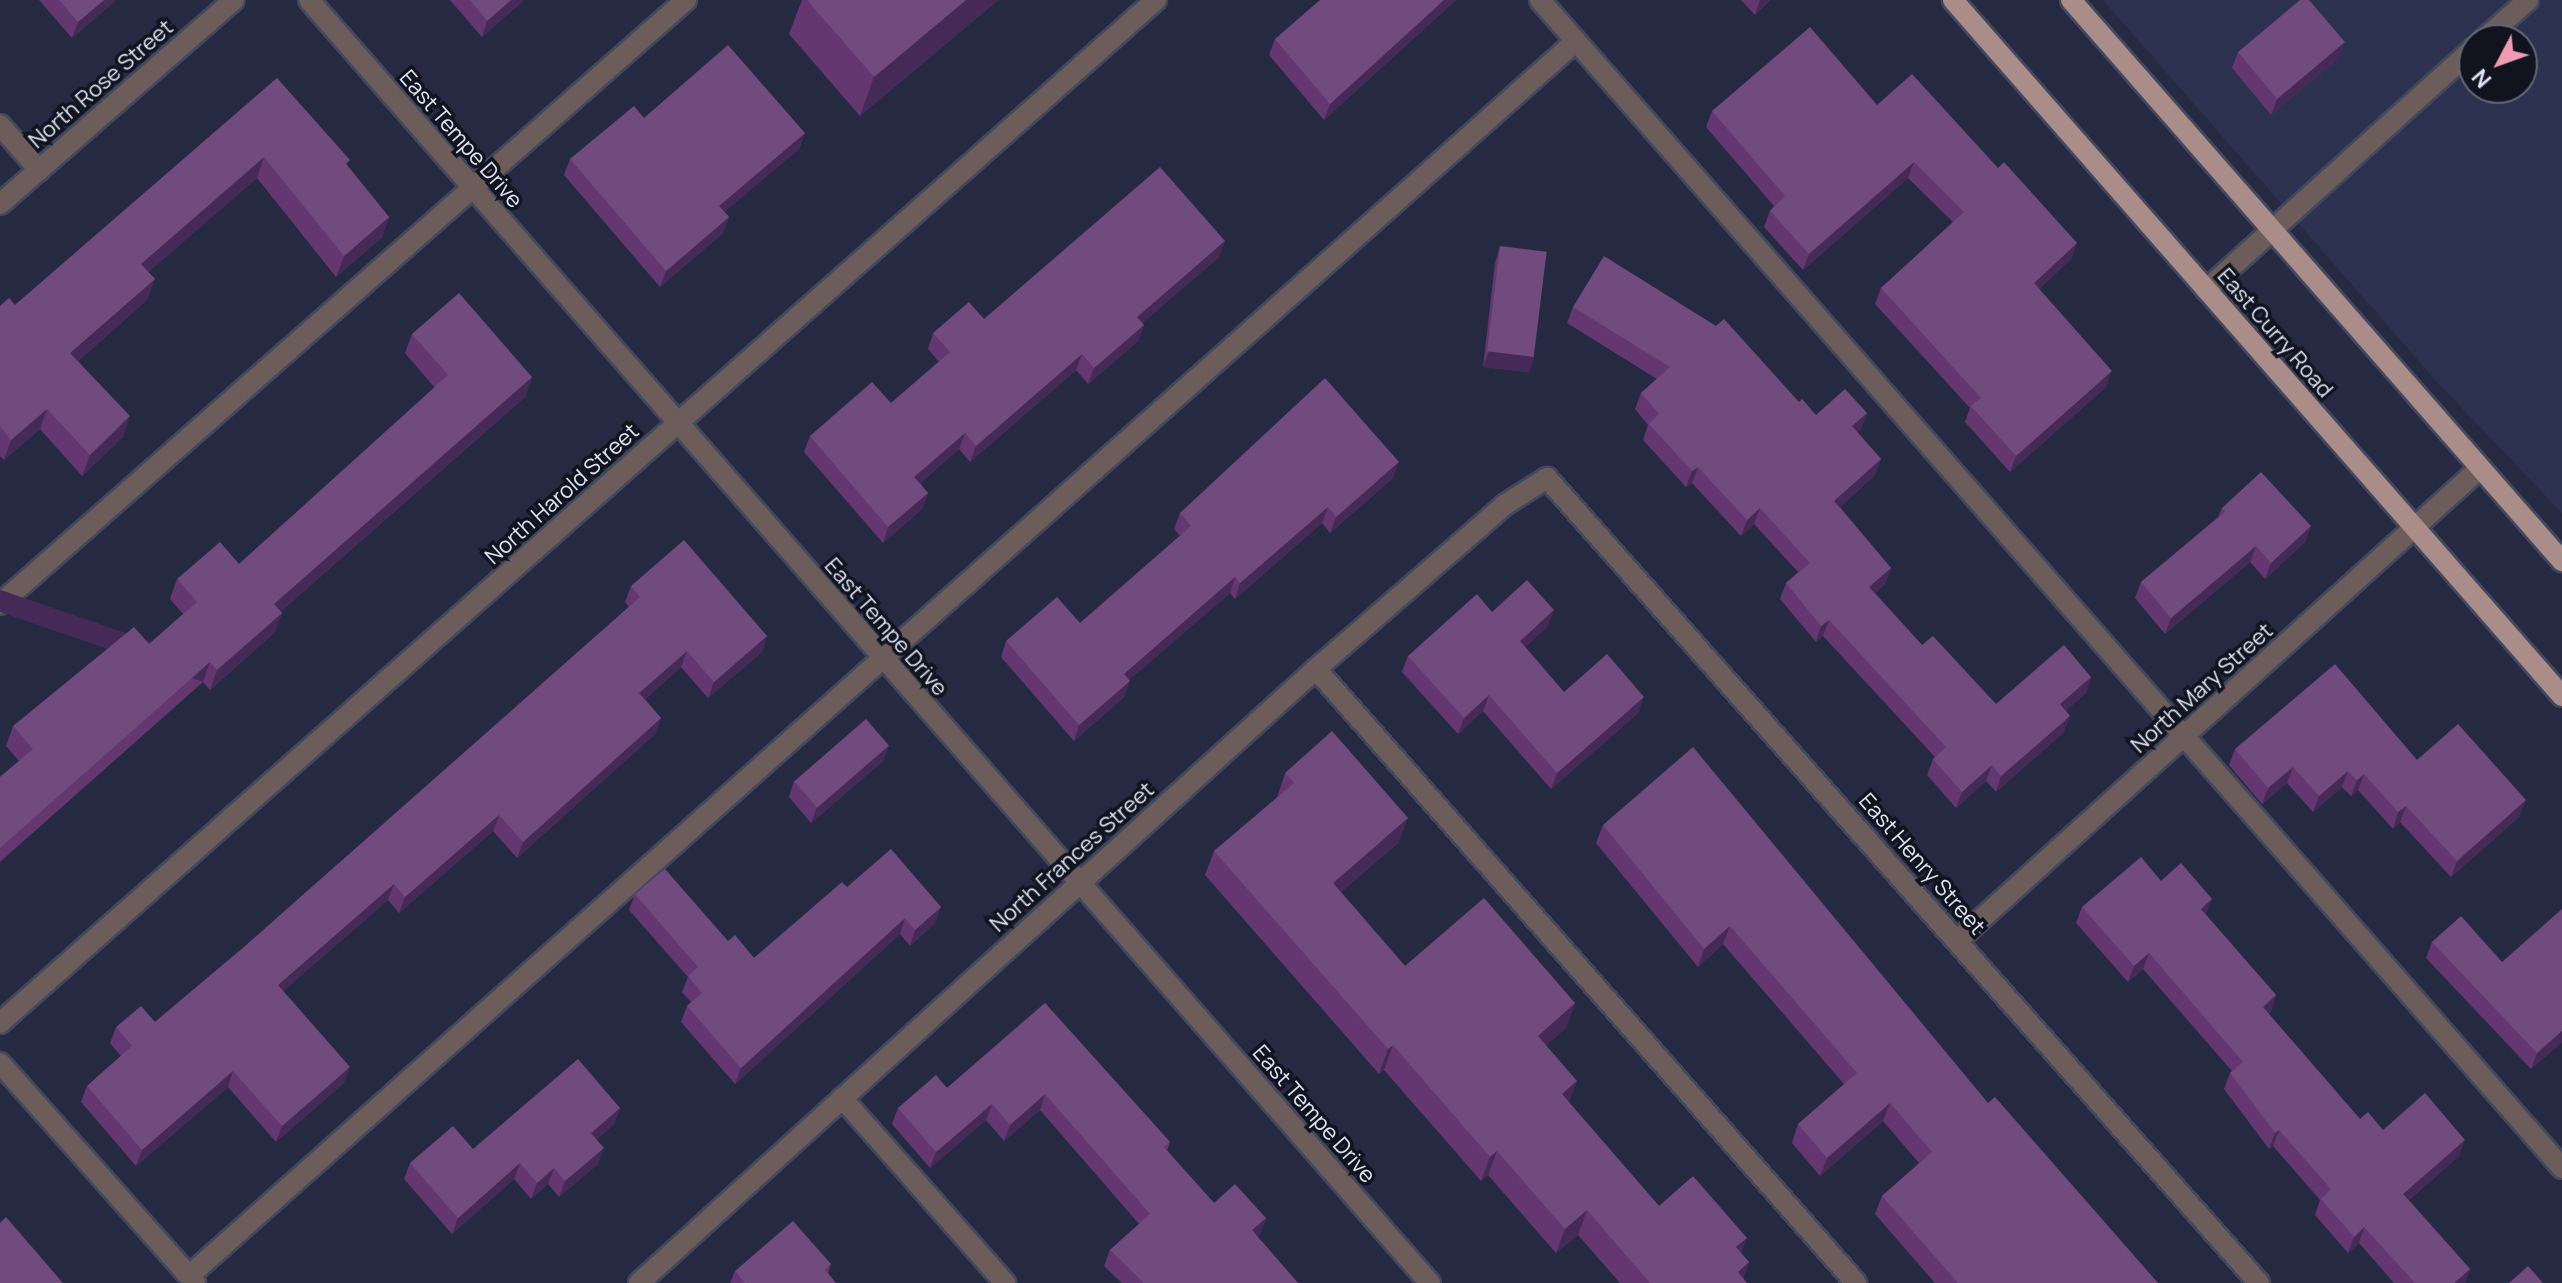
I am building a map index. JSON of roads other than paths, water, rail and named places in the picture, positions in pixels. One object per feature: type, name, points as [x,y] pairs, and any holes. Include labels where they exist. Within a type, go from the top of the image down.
[{"type":"main road","name":"East Curry Road","points":[[1953,0],[2562,696]]},
{"type":"main road","points":[[2071,0],[2478,470],[2562,561]]},
{"type":"street","name":"North Rose Street","points":[[0,204],[234,0]]},
{"type":"street","name":"East Tempe Drive","points":[[309,0],[1430,1283]]},
{"type":"street","points":[[0,604],[686,0]]},
{"type":"street","name":"North Harold Street","points":[[0,1023],[1156,0]]},
{"type":"street","points":[[1540,0],[2562,1168]]},
{"type":"street","points":[[2501,24],[2528,0]]},
{"type":"street","points":[[0,1063],[192,1279],[1575,42]]},
{"type":"street","points":[[2206,290],[2458,62]]},
{"type":"street","points":[[0,125],[39,170]]},
{"type":"street","name":"North Mary Street","points":[[1957,941],[2478,470]]},
{"type":"street","name":"North Frances Street","points":[[639,1283],[1316,669],[1506,504],[1547,478]]},
{"type":"street","name":"East Henry Street","points":[[1547,478],[2259,1283]]},
{"type":"street","points":[[1316,669],[1856,1283]]},
{"type":"street","points":[[842,1098],[1005,1283]]}]
